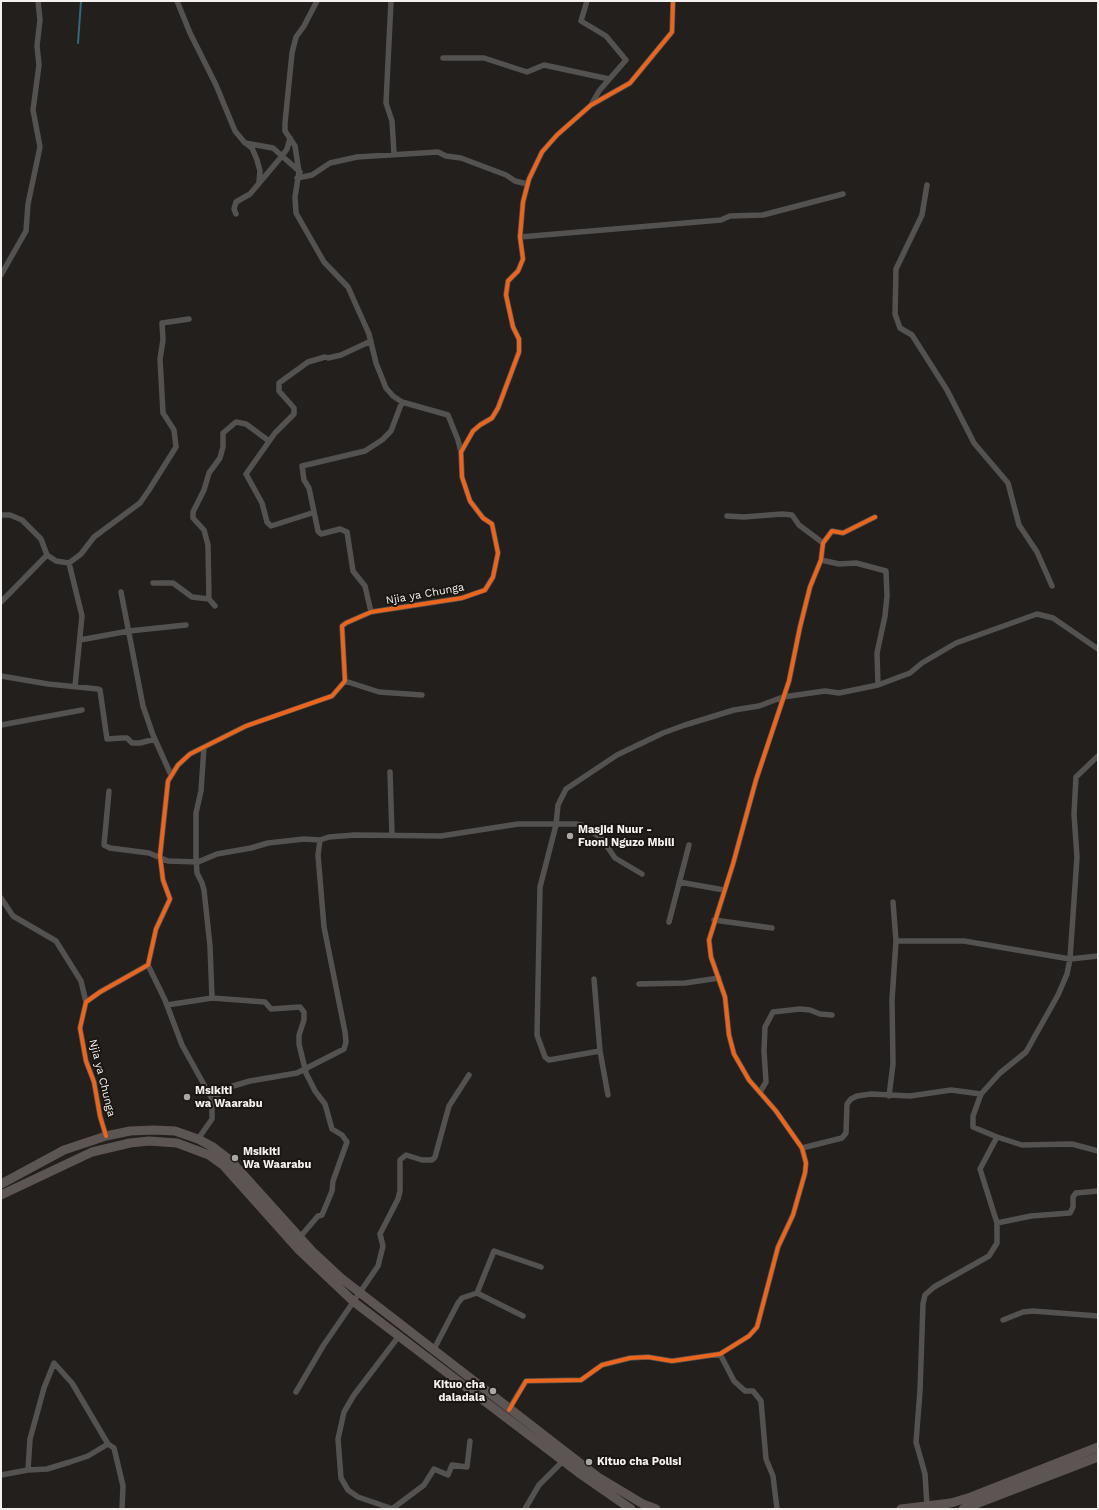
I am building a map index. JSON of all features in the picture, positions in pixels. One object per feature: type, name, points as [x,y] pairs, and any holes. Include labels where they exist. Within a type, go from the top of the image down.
[{"type":"main road","points":[[1,1184],[64,1150],[106,1136],[130,1131],[154,1130],[175,1131],[198,1139],[213,1147],[230,1160],[300,1237],[341,1278],[360,1294],[598,1478],[643,1504],[656,1509]]},
{"type":"main road","points":[[1,1194],[75,1159],[111,1146],[156,1141],[176,1143],[197,1149],[223,1165],[299,1250],[354,1302],[563,1461],[631,1509]]},
{"type":"main road","points":[[901,1509],[927,1506],[971,1497],[1098,1448]]},
{"type":"main road","points":[[963,1509],[1098,1457]]},
{"type":"street","points":[[1,275],[26,231],[28,204],[40,147],[34,110],[39,65],[37,46],[40,20],[38,1]]},
{"type":"street","points":[[177,1],[190,33],[216,85],[235,131],[245,143],[252,148],[260,171],[259,182]]},
{"type":"street","points":[[317,1],[304,26],[296,37],[292,53],[285,131],[295,146],[299,172],[297,178],[296,213],[324,262],[348,287],[369,334],[376,363],[386,388],[393,396],[402,402],[448,415],[461,452]]},
{"type":"street","points":[[392,1],[386,103],[392,121],[394,154]]},
{"type":"street","points":[[587,1],[581,21],[606,36],[626,60],[599,91],[591,105]]},
{"type":"street","points":[[461,452],[473,431],[492,418],[498,408],[503,390],[515,365],[519,352],[519,339],[513,327],[506,295],[508,281],[518,271],[523,259],[520,237],[523,202],[527,184],[542,152],[591,105],[630,83],[672,32],[673,1]]},
{"type":"street","points":[[443,58],[484,58],[527,72],[544,66],[550,66],[609,79]]},
{"type":"street","points":[[236,214],[234,209],[236,202],[250,194],[287,149],[290,138]]},
{"type":"street","points":[[245,143],[273,148],[299,172],[312,175]]},
{"type":"street","points":[[297,178],[312,175],[330,163],[368,156],[438,152],[446,156],[461,158],[506,175],[515,181],[527,184]]},
{"type":"street","points":[[927,185],[922,215],[896,270],[895,314],[900,328],[912,335],[947,390],[974,443],[1008,483],[1019,525],[1037,552],[1052,586]]},
{"type":"street","points":[[520,237],[721,220],[730,216],[763,215],[843,194]]},
{"type":"street","points":[[1,515],[10,515],[22,520],[41,539],[47,555],[56,561],[69,563],[81,554],[94,537],[140,503],[176,447],[174,430],[163,413],[160,359],[163,340],[162,323],[189,319]]},
{"type":"street","points":[[312,513],[271,526],[267,522],[262,503],[246,474],[269,441],[294,414],[294,408],[279,391],[279,383],[308,362],[325,357],[328,358],[341,355],[371,341]]},
{"type":"street","points":[[371,612],[365,586],[353,570],[348,532],[340,529],[321,534],[318,531],[312,513],[309,488],[304,480],[302,466],[365,452],[382,440],[390,431],[402,402]]},
{"type":"street","points":[[215,606],[209,599],[208,546],[204,530],[193,518],[194,512],[204,490],[209,473],[220,458],[223,447],[222,433],[236,422],[246,424],[269,441]]},
{"type":"street","name":"Njia ya Chunga","points":[[344,681],[342,626],[371,612],[462,598],[486,590],[493,577],[498,553],[492,524],[483,518],[470,502],[462,477],[461,452]]},
{"type":"street","points":[[727,516],[744,517],[782,514],[792,515],[799,525],[823,543]]},
{"type":"street","points":[[509,1410],[526,1381],[581,1380],[602,1365],[630,1358],[648,1357],[672,1361],[720,1354],[749,1336],[757,1327],[778,1247],[789,1226],[805,1173],[806,1163],[802,1148],[760,1092],[746,1076],[734,1054],[729,1035],[725,997],[711,956],[709,940],[750,798],[789,681],[810,587],[821,560],[823,543],[832,531],[843,533],[875,517]]},
{"type":"street","points":[[1,602],[47,555]]},
{"type":"street","points":[[821,560],[839,564],[856,563],[886,571],[887,596],[885,616],[877,653],[878,685]]},
{"type":"street","points":[[69,563],[82,616],[75,686]]},
{"type":"street","points":[[153,583],[173,582],[192,597],[209,599]]},
{"type":"street","points":[[121,592],[143,706],[171,775]]},
{"type":"street","points":[[600,1051],[548,1060],[545,1057],[537,1035],[540,887],[556,825],[558,805],[566,789],[617,755],[663,733],[734,710],[759,706],[783,697],[825,691],[839,693],[878,685],[910,673],[922,663],[956,643],[1037,614],[1053,618],[1098,649]]},
{"type":"street","points":[[80,640],[129,631],[186,625]]},
{"type":"street","points":[[1,676],[48,684],[100,690],[107,739],[127,738],[132,743],[140,743],[156,739]]},
{"type":"street","points":[[198,1139],[212,1119],[212,1099],[182,1045],[167,1005],[148,965],[156,929],[170,899],[163,880],[160,856],[166,788],[171,775],[186,758],[204,747],[246,726],[332,696],[344,681],[379,692],[422,696]]},
{"type":"street","points":[[1,725],[82,710]]},
{"type":"street","points":[[204,747],[201,791],[196,813],[197,873],[202,883],[210,946],[212,998]]},
{"type":"street","points":[[1098,756],[1076,777],[1074,814],[1077,857],[1070,959],[1067,974],[1058,995],[1026,1052],[1000,1073],[981,1094],[973,1116],[973,1127],[1022,1145],[1072,1144],[1098,1151]]},
{"type":"street","points":[[390,772],[392,835]]},
{"type":"street","points":[[109,791],[104,845],[110,848],[149,853],[160,856],[168,861],[198,862],[217,854],[251,848],[268,843],[304,839],[320,840],[323,838],[336,836],[440,836],[510,825],[556,825],[585,826],[602,839],[616,858],[642,874]]},
{"type":"street","points":[[212,1099],[233,1086],[250,1081],[297,1073],[344,1050],[346,1042],[324,927],[318,855],[320,840]]},
{"type":"street","points":[[669,922],[689,845]]},
{"type":"street","points":[[679,882],[724,890]]},
{"type":"street","points":[[1,898],[13,916],[56,941],[81,981],[86,1002],[100,992],[148,965]]},
{"type":"street","points":[[889,1096],[893,1064],[892,1000],[896,941],[893,902]]},
{"type":"street","points":[[714,920],[772,928]]},
{"type":"street","points":[[896,941],[964,941],[1070,959],[1098,956]]},
{"type":"street","points":[[639,984],[685,983],[719,978]]},
{"type":"street","points":[[594,979],[600,1051],[608,1096]]},
{"type":"street","points":[[167,1005],[212,998],[265,1002],[271,1009],[300,1007],[304,1012],[299,1035],[299,1044],[305,1069],[315,1090],[325,1104],[332,1129],[342,1135],[347,1142],[333,1181],[332,1191],[322,1215],[318,1216],[300,1237]]},
{"type":"street","name":"Njia ya Chunga","points":[[86,1002],[80,1028],[86,1061],[94,1082],[100,1116],[106,1136]]},
{"type":"street","points":[[760,1092],[766,1082],[764,1051],[765,1027],[773,1012],[800,1009],[810,1010],[820,1014],[832,1015]]},
{"type":"street","points":[[296,1392],[323,1346],[378,1266],[383,1246],[380,1234],[398,1199],[401,1182],[400,1160],[406,1155],[422,1160],[432,1160],[435,1157],[449,1106],[469,1075]]},
{"type":"street","points":[[802,1148],[842,1138],[846,1133],[847,1104],[851,1099],[871,1094],[910,1096],[950,1090],[981,1094]]},
{"type":"street","points":[[927,1506],[925,1474],[916,1442],[920,1391],[923,1304],[926,1295],[934,1287],[989,1256],[997,1243],[997,1223],[980,1169],[997,1137]]},
{"type":"street","points":[[997,1223],[1031,1216],[1070,1212],[1073,1207],[1073,1197],[1076,1193],[1098,1191]]},
{"type":"street","points":[[477,1293],[494,1251],[541,1267]]},
{"type":"street","points":[[433,1351],[462,1298],[477,1293],[523,1316]]},
{"type":"street","points":[[1003,1320],[1023,1312],[1033,1310],[1098,1316]]},
{"type":"street","points":[[399,1336],[354,1395],[344,1412],[338,1439],[341,1478],[348,1490],[358,1497],[392,1509],[424,1485],[434,1468],[448,1475],[452,1465],[467,1467],[470,1441]]},
{"type":"street","points":[[720,1354],[734,1381],[745,1391],[754,1392],[761,1401],[766,1459],[773,1476],[777,1509]]},
{"type":"street","points":[[28,1470],[30,1439],[44,1388],[54,1363],[72,1383],[108,1444],[114,1448],[123,1486],[122,1509]]},
{"type":"street","points":[[1,1475],[28,1470],[47,1469],[88,1456],[108,1444]]},
{"type":"street","points":[[525,1509],[540,1486],[563,1461]]},
{"type":"waterway","points":[[78,43],[81,1]]},
{"type":"cycle path","points":[[106,1136],[100,1116],[94,1082],[86,1061],[80,1028],[86,1002],[100,992],[148,965],[156,929],[170,899],[163,880],[160,856],[168,781],[178,765],[190,754],[246,726],[332,696],[345,681],[342,626],[346,623],[371,612],[462,598],[485,590],[493,577],[498,553],[492,524],[483,518],[470,501],[462,477],[461,452],[473,431],[492,418],[498,408],[519,352],[519,339],[513,327],[506,295],[508,281],[518,271],[523,259],[520,237],[523,202],[529,179],[542,152],[557,135],[591,105],[630,83],[672,32],[673,1]]},
{"type":"cycle path","points":[[509,1410],[526,1381],[581,1380],[602,1365],[630,1358],[648,1357],[672,1361],[720,1354],[749,1336],[757,1327],[778,1247],[793,1215],[805,1173],[806,1163],[802,1148],[776,1111],[749,1080],[734,1054],[729,1035],[725,997],[711,957],[709,940],[733,864],[756,780],[789,681],[800,627],[810,587],[821,560],[823,543],[832,531],[843,533],[875,517]]},
{"type":"place","name":"Masjid Nuur - Fuoni Nguzo Mbili","points":[[570,836]]},
{"type":"place","name":"Msikiti wa Waarabu","points":[[187,1097]]},
{"type":"place","name":"Msikiti Wa Waarabu","points":[[235,1158]]},
{"type":"place","name":"Kituo cha daladala","points":[[493,1391]]},
{"type":"place","name":"Kituo cha Polisi","points":[[589,1462]]}]
